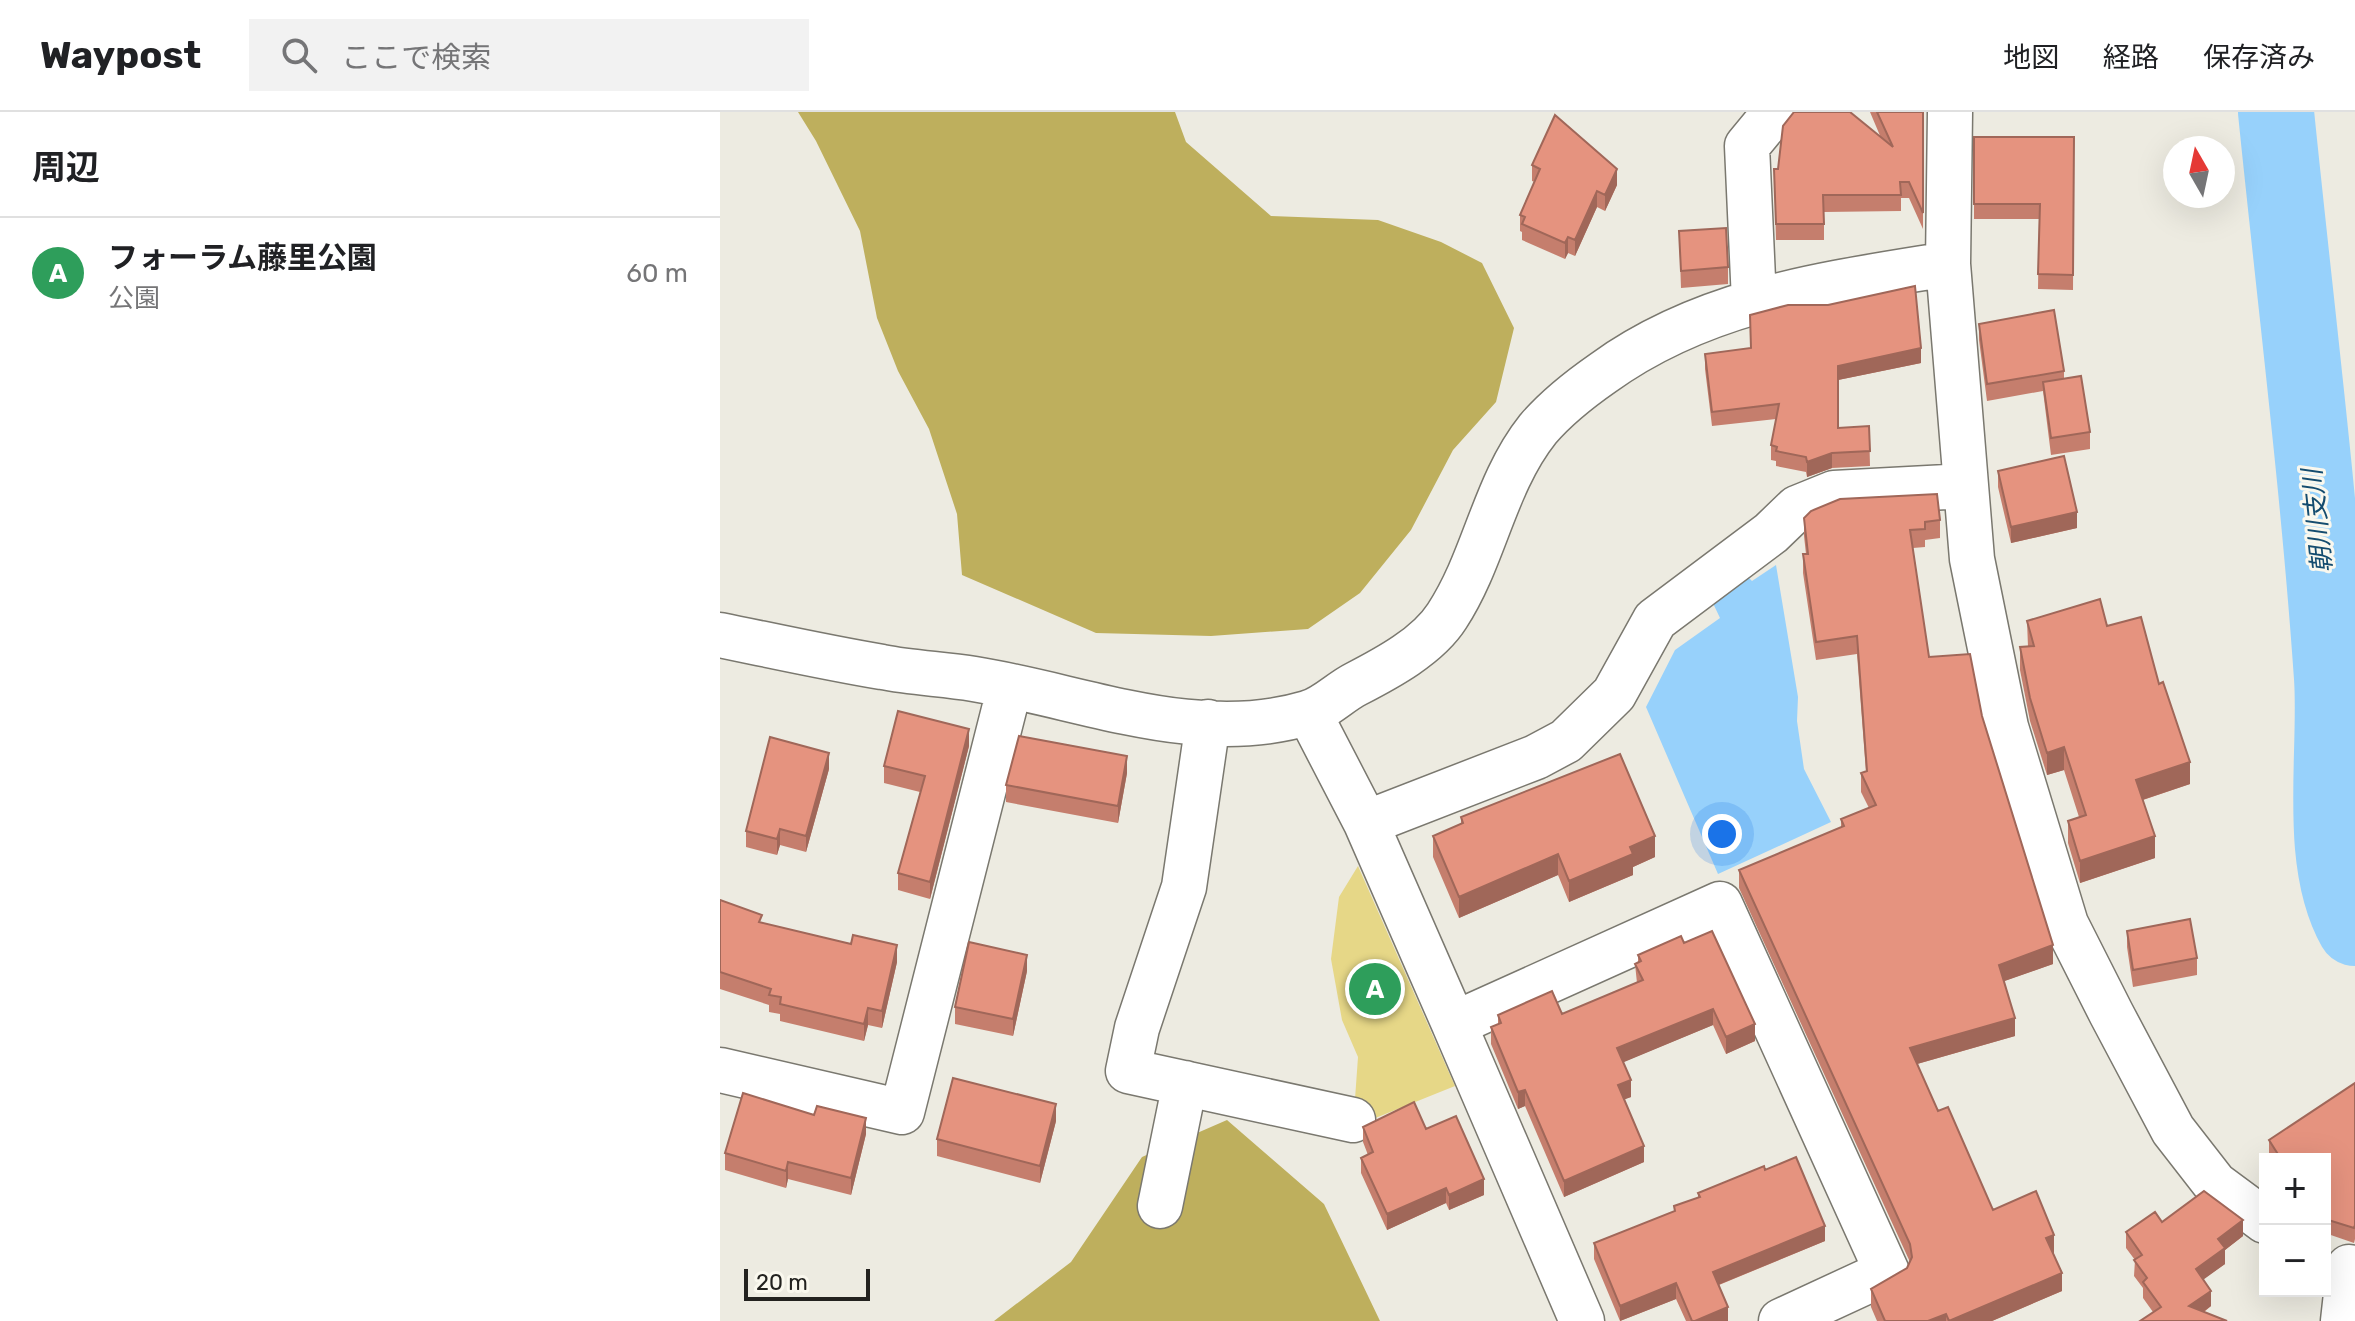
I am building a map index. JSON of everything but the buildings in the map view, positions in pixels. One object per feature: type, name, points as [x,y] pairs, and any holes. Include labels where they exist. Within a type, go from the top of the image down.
[{"type":"street","points":[[1754,301],[1747,146],[1775,112]]},
{"type":"street","points":[[1950,112],[1948,264],[1972,559],[2006,727],[2066,924],[2173,1130],[2215,1184],[2259,1217]]},
{"type":"street","points":[[720,635],[884,668],[1010,686],[1110,711],[1208,722],[1252,722],[1309,713],[1387,668],[1446,618],[1512,468],[1539,428],[1580,389],[1624,357],[1678,327],[1754,301],[1813,286],[1948,264]]},
{"type":"street","points":[[1366,823],[1536,757],[1566,741],[1614,694],[1655,620],[1771,533],[1797,508],[1834,493],[1966,486]]},
{"type":"street","points":[[720,1070],[902,1112],[1010,686]]},
{"type":"street","points":[[1309,713],[1366,823],[1582,1321]]},
{"type":"street","points":[[1208,722],[1184,887],[1137,1028],[1128,1071],[1353,1120]]},
{"type":"street","points":[[1454,1024],[1720,904],[1887,1272],[1781,1321]]},
{"type":"street","points":[[1160,1206],[1185,1083]]},
{"type":"street","points":[[2343,1264],[2343,1321]]},
{"type":"shaded area","points":[[798,112],[1175,112],[1186,142],[1271,216],[1378,220],[1441,242],[1482,263],[1514,328],[1496,402],[1453,450],[1411,530],[1360,593],[1308,629],[1211,636],[1096,633],[962,575],[957,514],[929,429],[898,371],[877,318],[860,231],[816,141]]},
{"type":"shaded area","points":[[1358,866],[1455,1086],[1353,1127],[1358,1057],[1342,1020],[1331,959],[1339,897]]},
{"type":"shaded area","points":[[1227,1120],[1324,1204],[1380,1321],[994,1321],[1071,1262],[1142,1157]]},
{"type":"water","points":[[1776,565],[1798,697],[1797,721],[1804,769],[1831,822],[1718,874],[1646,707],[1675,650],[1720,618],[1711,599],[1745,574],[1752,581]]},
{"type":"waterway","name":"朝川支川","points":[[2276,112],[2327,607],[2333,708],[2332,839],[2343,901],[2355,928]]},
{"type":"place","name":"フォーラム藤里公園","points":[[1375,989]]}]
